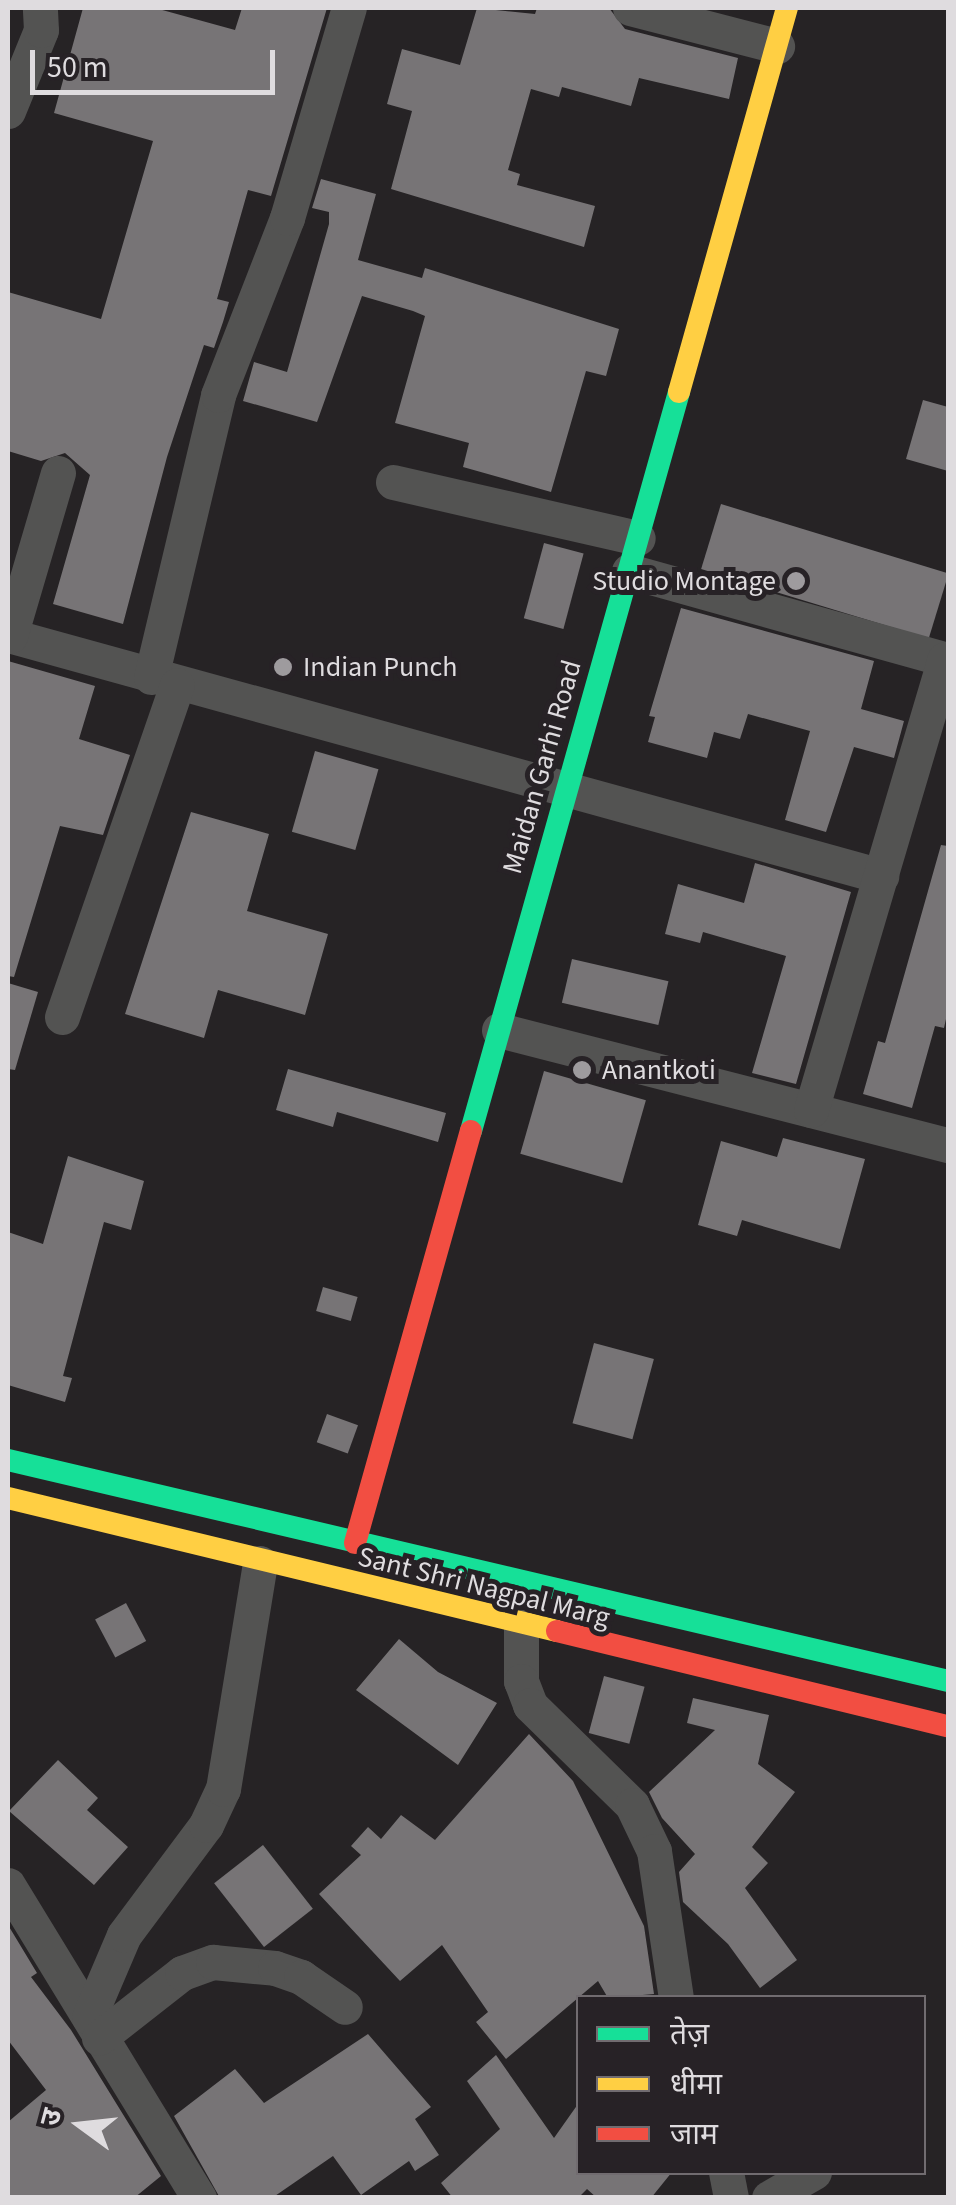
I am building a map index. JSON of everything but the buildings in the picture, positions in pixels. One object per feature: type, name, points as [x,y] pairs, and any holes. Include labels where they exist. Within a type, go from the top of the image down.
[{"type":"main road","name":"Maidan Garhi Road","points":[[355,1542],[787,8]]},
{"type":"main road","name":"Sant Shri Nagpal Marg","points":[[8,1460],[948,1681]]},
{"type":"main road","name":"Sant Shri Nagpal Marg","points":[[8,1498],[520,1627],[948,1726]]},
{"type":"street","points":[[8,111],[40,30],[40,8]]},
{"type":"street","points":[[62,1017],[164,682],[218,395],[287,218],[350,8]]},
{"type":"street","points":[[630,8],[776,46]]},
{"type":"street","points":[[58,474],[9,636],[566,793],[881,876]]},
{"type":"street","points":[[393,482],[633,554],[947,659],[812,1110]]},
{"type":"street","points":[[500,1030],[948,1144]]},
{"type":"street","points":[[94,2027],[124,1934],[206,1825],[222,1789],[260,1563]]},
{"type":"street","points":[[520,1627],[521,1681],[530,1704],[632,1805],[654,1851],[676,1995]]},
{"type":"street","points":[[8,1884],[198,2198]]},
{"type":"street","points":[[94,2027],[182,1973],[213,1962],[274,1968],[302,1977],[345,2007]]},
{"type":"street","points":[[769,2198],[809,2175]]},
{"type":"traffic: fast","points":[[471,1131],[679,392]]},
{"type":"traffic: fast","points":[[8,1460],[948,1681]]},
{"type":"traffic: slow","points":[[679,392],[787,8]]},
{"type":"traffic: slow","points":[[8,1498],[557,1631]]},
{"type":"traffic: jam","points":[[355,1543],[471,1131]]},
{"type":"traffic: jam","points":[[557,1631],[948,1726]]},
{"type":"place","name":"Studio Montage","points":[[796,581]]},
{"type":"place","name":"Indian Punch","points":[[283,667]]},
{"type":"place","name":"Anantkoti","points":[[582,1070]]}]
